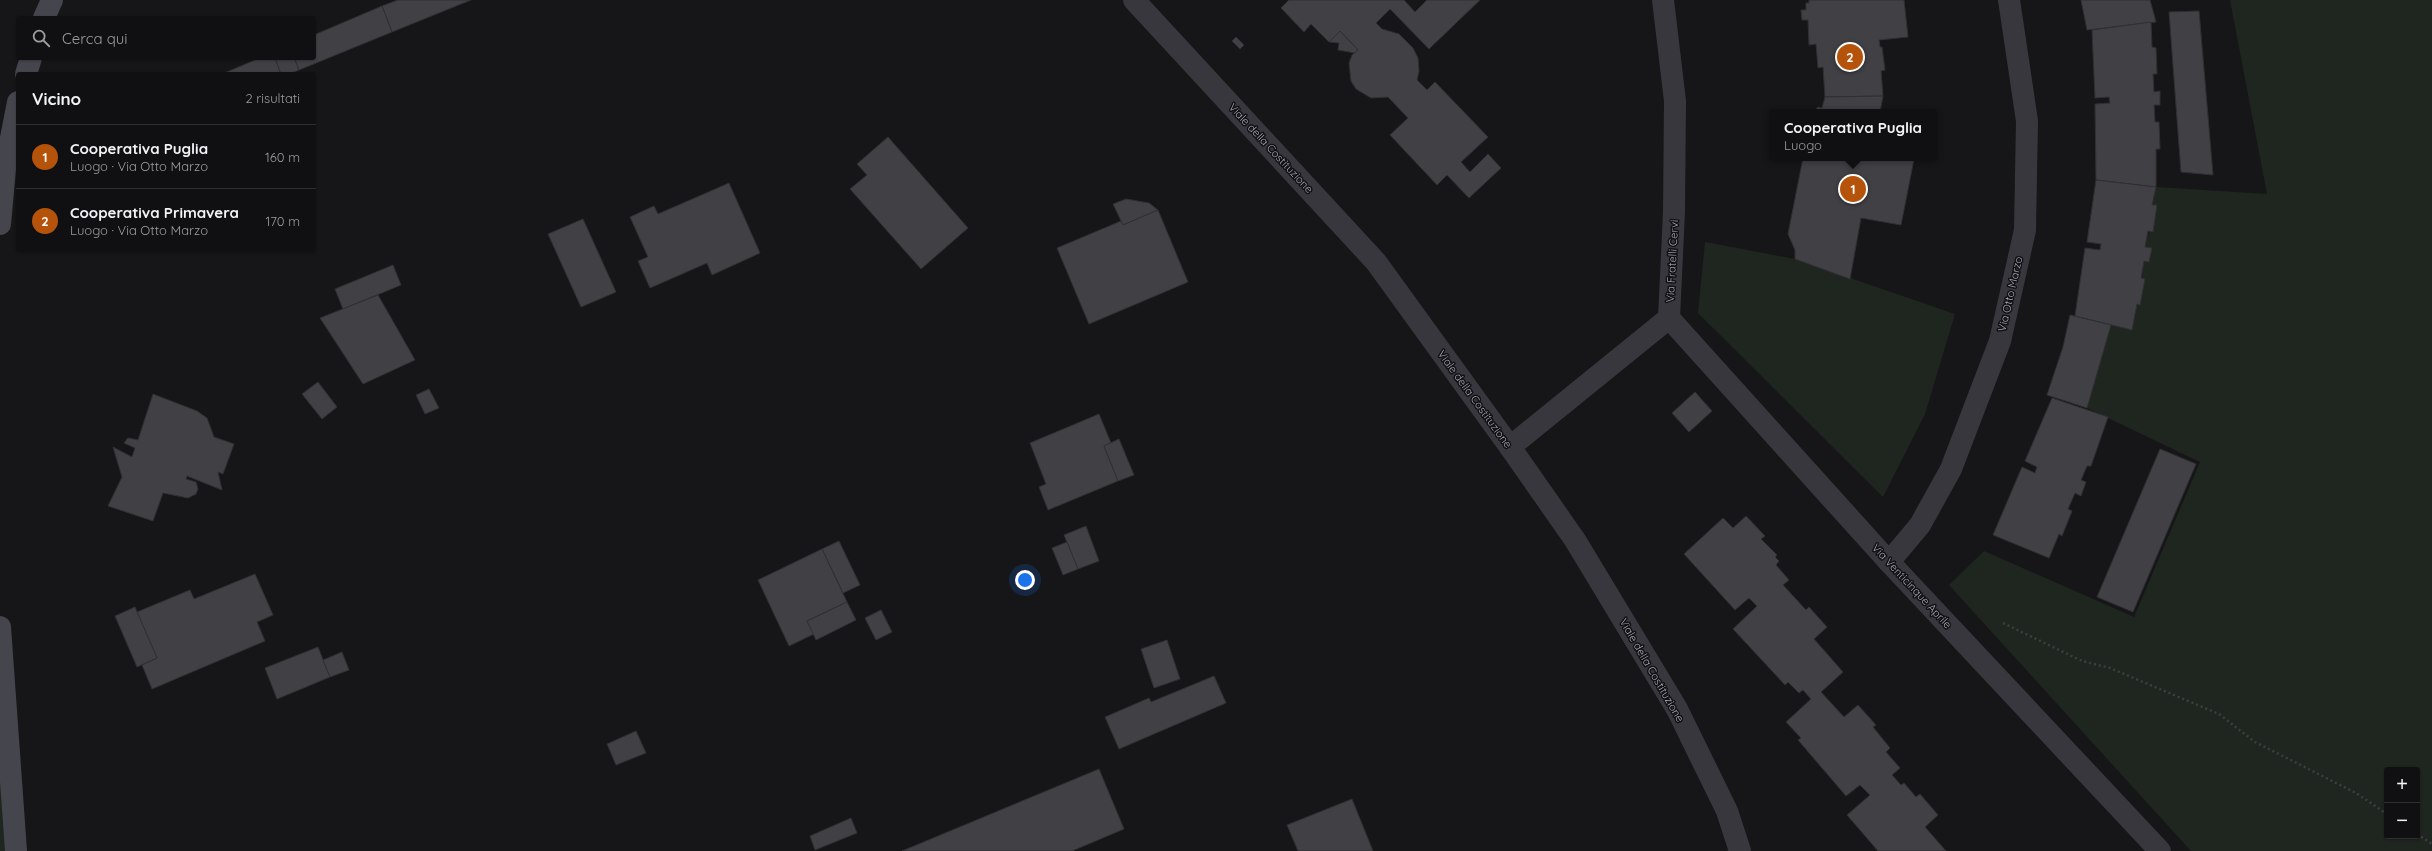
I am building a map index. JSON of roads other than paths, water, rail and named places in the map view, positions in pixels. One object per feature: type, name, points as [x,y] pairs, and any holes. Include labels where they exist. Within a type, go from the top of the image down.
[{"type":"main road","points":[[45,16],[52,0]]},
{"type":"main road","points":[[27,72],[30,60]]},
{"type":"main road","points":[[0,224],[5,169],[16,112]]},
{"type":"main road","points":[[0,626],[16,851]]},
{"type":"street","name":"Viale della Costituzione","points":[[1134,0],[1376,262],[1510,447],[1575,540],[1677,709],[1727,811],[1740,851]]},
{"type":"street","name":"Via Fratelli Cervi","points":[[1510,447],[1669,318],[1674,212],[1675,101],[1664,0]]},
{"type":"street","name":"Via Otto Marzo","points":[[1890,562],[1920,524],[1951,469],[2000,341],[2025,230],[2027,121],[2009,0]]},
{"type":"street","name":"Via Venticinque Aprile","points":[[1669,318],[1890,562],[2160,851]]},
{"type":"place","name":"Cooperativa Primavera","points":[[1850,57]]},
{"type":"place","name":"Cooperativa Puglia","points":[[1853,189]]}]
